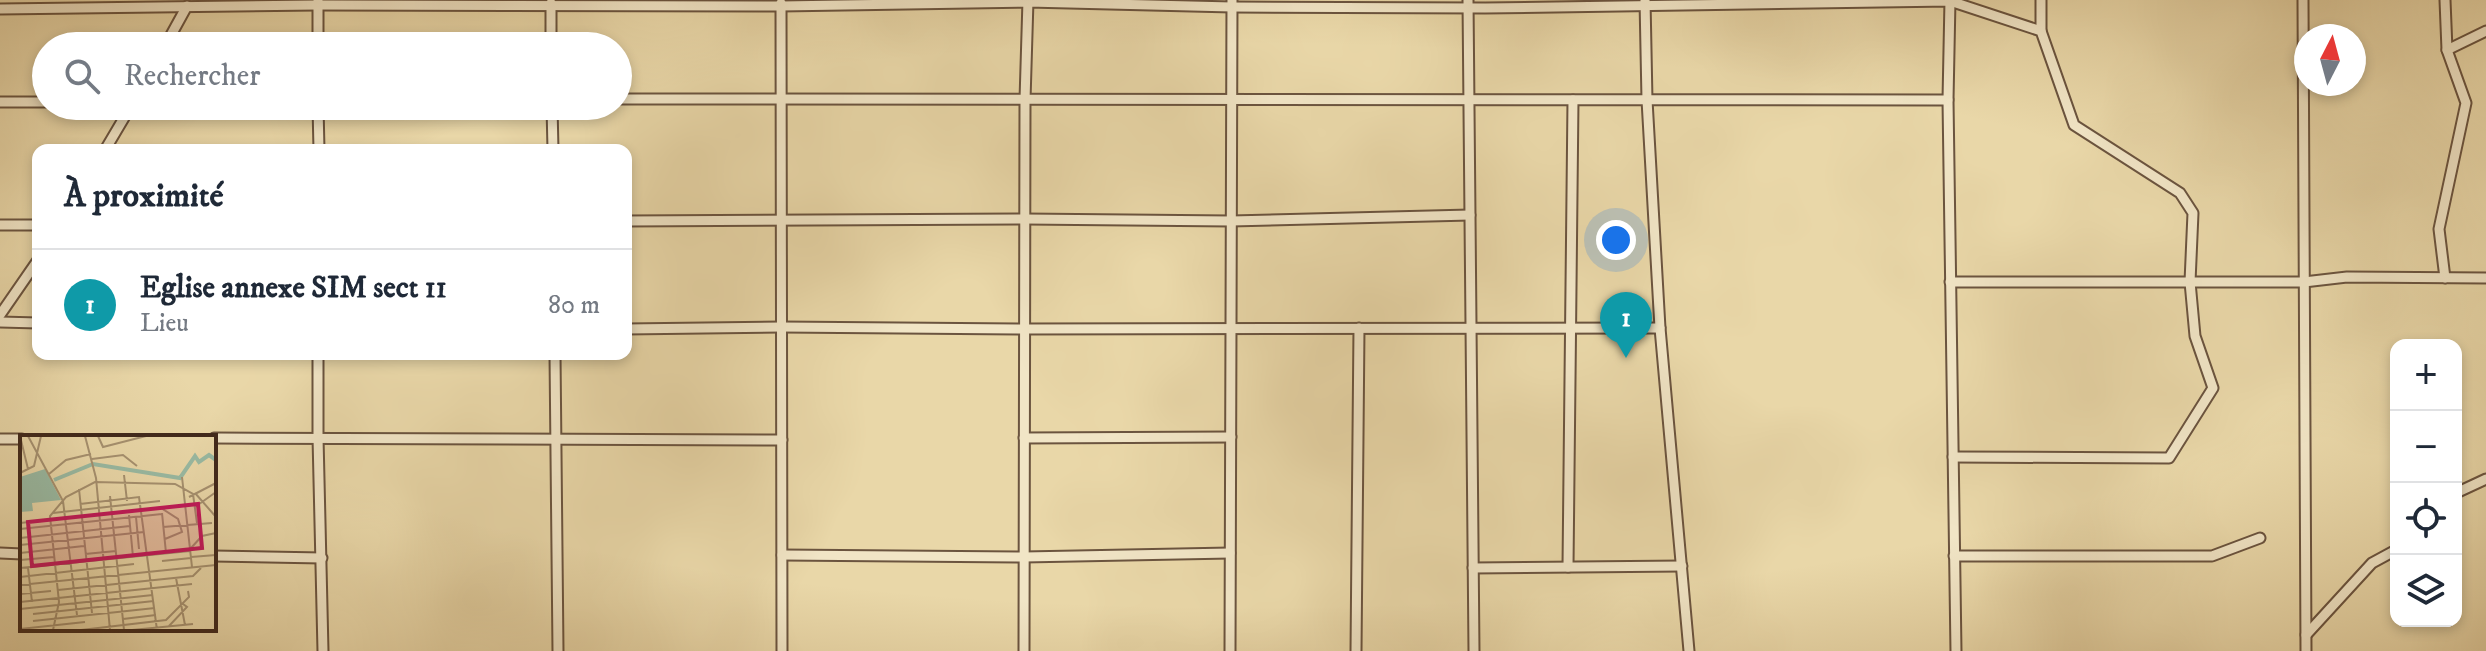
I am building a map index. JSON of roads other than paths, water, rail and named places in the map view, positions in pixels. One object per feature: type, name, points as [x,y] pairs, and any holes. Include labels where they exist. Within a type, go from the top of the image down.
[{"type":"street","points":[[0,9],[318,2],[1468,4],[1950,0],[2041,31]]},
{"type":"street","points":[[1950,0],[1948,100],[1956,651]]},
{"type":"street","points":[[1953,457],[2169,458],[2213,388],[2195,336],[2190,282],[2193,213],[2180,193],[2074,125],[2041,31],[2041,0]]},
{"type":"street","points":[[2303,0],[2306,651]]},
{"type":"street","points":[[2445,0],[2447,50],[2466,103],[2439,229],[2445,278]]},
{"type":"street","points":[[1024,651],[1028,1]]},
{"type":"street","points":[[318,2],[318,32]]},
{"type":"street","points":[[1645,2],[1647,100],[1660,328],[1689,651]]},
{"type":"street","points":[[551,3],[551,32]]},
{"type":"street","points":[[781,3],[782,651]]},
{"type":"street","points":[[1230,651],[1232,3]]},
{"type":"street","points":[[1468,4],[1474,651]]},
{"type":"street","points":[[173,32],[187,6]]},
{"type":"street","points":[[2447,50],[2486,31]]},
{"type":"street","points":[[632,99],[1948,100]]},
{"type":"street","points":[[1568,567],[1573,100]]},
{"type":"street","points":[[0,102],[32,102]]},
{"type":"street","points":[[109,144],[123,120]]},
{"type":"street","points":[[318,120],[319,144]]},
{"type":"street","points":[[552,120],[553,144]]},
{"type":"street","points":[[632,221],[1231,221],[1470,215]]},
{"type":"street","points":[[0,225],[32,225]]},
{"type":"street","points":[[0,315],[32,269]]},
{"type":"street","points":[[1950,282],[2304,282],[2347,277],[2486,278]]},
{"type":"street","points":[[0,322],[32,323]]},
{"type":"street","points":[[1356,651],[1359,328]]},
{"type":"street","points":[[632,329],[1660,328]]},
{"type":"street","points":[[318,360],[323,651]]},
{"type":"street","points":[[555,360],[558,651]]},
{"type":"street","points":[[1024,438],[1231,437]]},
{"type":"street","points":[[216,438],[782,440]]},
{"type":"street","points":[[2462,490],[2486,479]]},
{"type":"street","points":[[1954,556],[2212,556],[2260,538]]},
{"type":"street","points":[[0,553],[20,554]]},
{"type":"street","points":[[782,555],[1024,557],[1230,553]]},
{"type":"street","points":[[2306,635],[2372,563],[2390,553]]},
{"type":"street","points":[[216,556],[322,558]]},
{"type":"street","points":[[1473,568],[1682,566]]},
{"type":"place","name":"Eglise annexe SIM sect 11","points":[[1626,358]]}]
